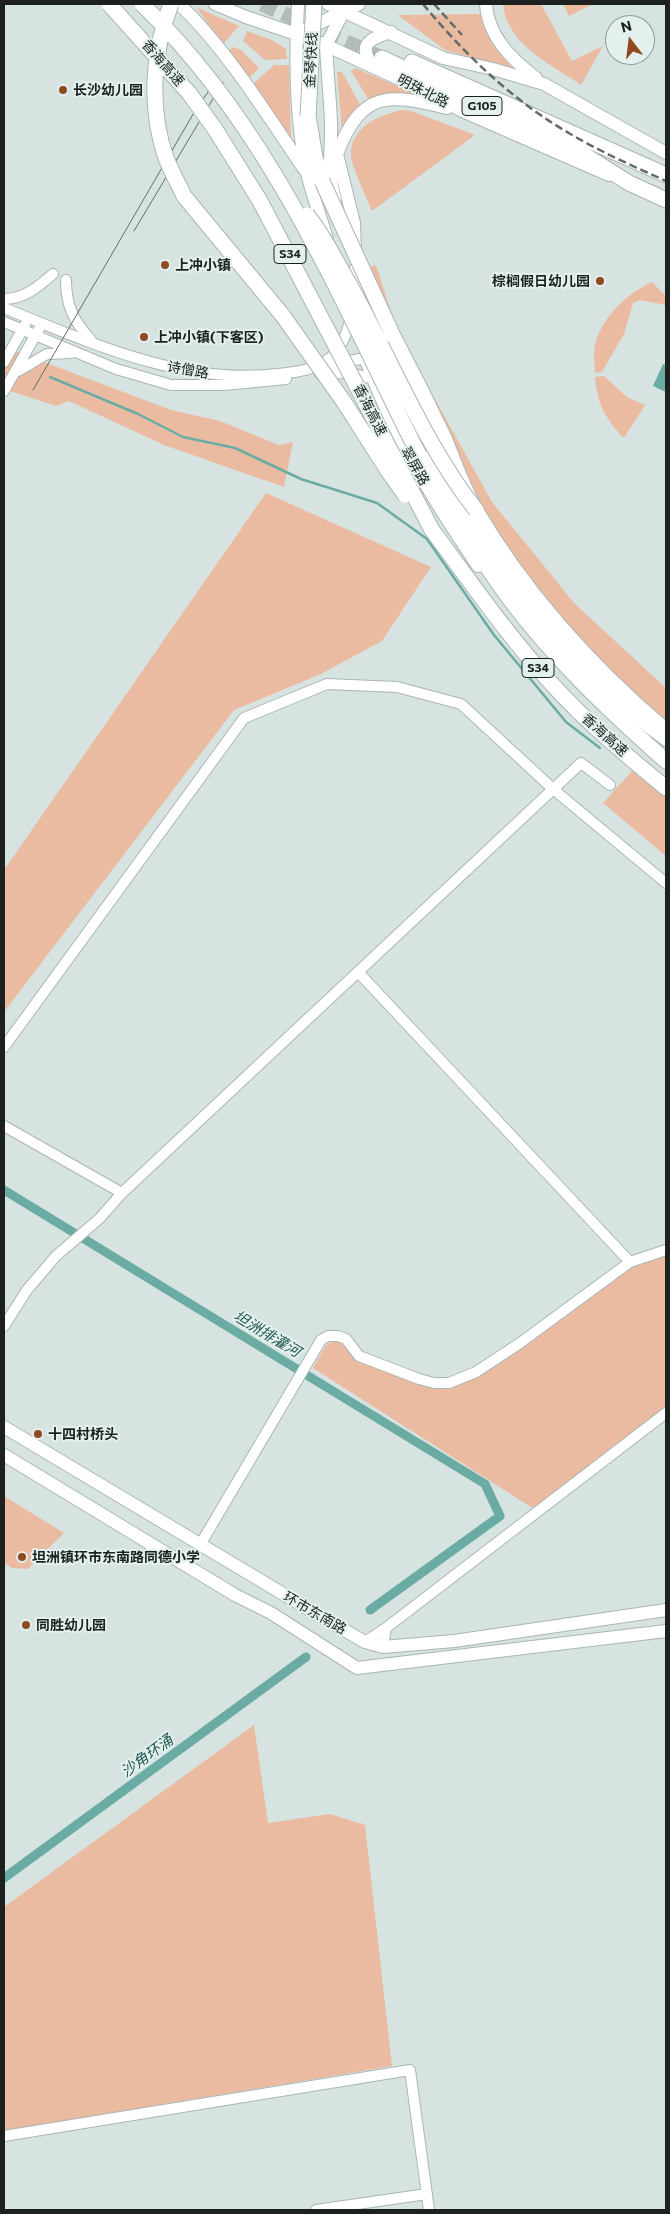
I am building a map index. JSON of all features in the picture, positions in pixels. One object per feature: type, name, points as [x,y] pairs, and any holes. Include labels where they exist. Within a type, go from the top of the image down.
[{"type":"highway","name":"香海高速","points":[[109,4],[189,93],[215,129],[260,201],[432,530],[503,626],[551,683],[606,738],[666,788]]},
{"type":"highway","name":"香海高速","points":[[142,4],[204,69],[242,122],[287,191],[419,454],[487,566],[521,613],[567,667],[620,721],[666,761]]},
{"type":"highway","points":[[171,4],[160,40],[155,114],[166,159],[184,196],[283,316],[344,402],[388,472],[432,530]]},
{"type":"highway","name":"金琴快线","points":[[314,4],[308,116],[315,157],[322,181],[393,336],[427,400],[476,510]]},
{"type":"highway","name":"明珠北路","points":[[380,58],[506,102],[666,175]]},
{"type":"highway","name":"明珠北路","points":[[380,58],[583,154],[629,183],[666,200]]},
{"type":"highway","points":[[287,191],[316,226],[354,292],[453,481],[476,510],[537,599],[634,704],[666,731]]},
{"type":"main road","points":[[179,4],[209,37],[245,85],[307,175]]},
{"type":"main road","name":"明珠北路","points":[[215,4],[246,17],[326,44],[380,58],[460,110],[578,163],[629,183]]},
{"type":"main road","name":"翠屏路","points":[[298,4],[296,34],[300,131],[307,175],[363,357],[407,453],[461,540],[513,615],[560,668],[607,715],[666,766]]},
{"type":"main road","points":[[328,4],[343,7],[443,58],[493,69],[544,84]]},
{"type":"main road","points":[[296,34],[343,7],[359,4]]},
{"type":"main road","points":[[486,4],[488,20],[507,52],[522,68],[544,84],[666,153]]},
{"type":"main road","points":[[326,44],[343,7]]},
{"type":"main road","points":[[380,58],[366,55],[367,43],[373,38],[391,32]]},
{"type":"main road","name":"翠屏路","points":[[326,44],[331,124],[328,153],[332,192],[388,369],[419,434],[455,500],[527,607],[585,673],[635,718],[666,740]]},
{"type":"main road","points":[[337,154],[352,122],[368,108],[381,101],[410,98],[460,110]]},
{"type":"main road","points":[[331,124],[354,223],[356,269]]},
{"type":"main road","name":"环市东南路","points":[[4,1427],[364,1642],[383,1647],[454,1641],[666,1610]]},
{"type":"main road","name":"环市东南路","points":[[4,1455],[235,1595],[271,1613],[356,1668],[666,1631]]},
{"type":"street","points":[[4,299],[23,296],[37,288],[53,274]]},
{"type":"street","points":[[66,280],[67,298],[72,316],[94,343]]},
{"type":"street","name":"诗僧路","points":[[4,308],[94,343],[170,368],[210,374],[252,377],[313,368],[329,359],[338,349],[347,333],[351,315]]},
{"type":"street","points":[[4,362],[29,318]]},
{"type":"street","points":[[335,372],[363,357],[371,340],[372,319]]},
{"type":"street","name":"诗僧路","points":[[4,322],[116,369],[172,384],[242,384],[335,372],[373,379]]},
{"type":"street","points":[[4,391],[43,324]]},
{"type":"street","points":[[15,372],[32,361],[52,352],[81,355]]},
{"type":"street","points":[[313,368],[363,357],[379,362],[388,369]]},
{"type":"street","points":[[4,1047],[244,718],[327,684],[397,687],[461,704],[552,789],[666,884]]},
{"type":"street","points":[[4,1326],[27,1290],[56,1256],[100,1218],[122,1193],[581,763],[610,786]]},
{"type":"street","points":[[358,972],[630,1262]]},
{"type":"street","points":[[4,1126],[122,1193]]},
{"type":"street","points":[[200,1545],[321,1340],[328,1336],[338,1336],[346,1339],[359,1356],[418,1380],[449,1383],[476,1372],[520,1343],[630,1262],[666,1250]]},
{"type":"street","points":[[364,1642],[386,1628],[666,1414]]},
{"type":"street","points":[[383,1647],[386,1628]]},
{"type":"street","points":[[4,2136],[410,2070],[429,2210]]},
{"type":"street","points":[[316,2210],[427,2194]]},
{"type":"shaded area","points":[[503,4],[541,4],[572,61],[603,46],[581,85],[544,61],[521,42],[512,31],[506,18]]},
{"type":"shaded area","points":[[563,4],[593,4],[569,16]]},
{"type":"shaded area","points":[[196,7],[239,26],[223,44]]},
{"type":"shaded area","points":[[480,14],[493,46],[513,69],[445,50],[398,15]]},
{"type":"shaded area","points":[[247,31],[272,40],[286,49],[287,59],[265,60],[243,41]]},
{"type":"shaded area","points":[[233,47],[241,50],[259,68],[247,80],[227,52]]},
{"type":"shaded area","points":[[274,65],[289,65],[291,139],[254,83]]},
{"type":"shaded area","points":[[355,68],[421,96],[406,95],[370,102],[351,71]]},
{"type":"shaded area","points":[[337,72],[342,72],[362,108],[342,131]]},
{"type":"shaded area","points":[[403,110],[411,111],[475,135],[372,211],[354,168],[351,156],[352,146],[355,137],[368,124],[385,115]]},
{"type":"shaded area","points":[[376,265],[397,331],[492,502],[575,604],[666,688],[666,723],[538,604],[415,404],[365,269]]},
{"type":"shaded area","points":[[652,282],[666,296],[666,305],[640,300],[633,303],[624,334],[602,372],[595,373],[594,348],[603,325],[617,307],[634,293]]},
{"type":"shaded area","points":[[4,347],[171,410],[220,421],[279,445],[293,442],[284,487],[164,445],[69,401],[56,406],[4,389]]},
{"type":"shaded area","points":[[604,376],[627,397],[645,405],[624,438],[607,418],[600,403],[595,377]]},
{"type":"shaded area","points":[[266,493],[431,567],[382,641],[321,674],[234,710],[4,1012],[4,870]]},
{"type":"shaded area","points":[[636,770],[666,792],[666,856],[603,803],[631,772]]},
{"type":"shaded area","points":[[666,1255],[666,1408],[534,1509],[313,1368],[326,1345],[336,1340],[343,1342],[357,1359],[451,1386],[632,1266]]},
{"type":"shaded area","name":"坦洲镇环市东南路同德小学","points":[[4,1496],[64,1533],[28,1569],[12,1568],[4,1563]]},
{"type":"shaded area","points":[[254,1725],[268,1823],[330,1814],[365,1825],[392,2066],[4,2131],[4,1907]]},
{"type":"water","points":[[663,364],[666,365],[666,392],[653,386]]},
{"type":"waterway","points":[[50,377],[138,414],[183,437],[235,448],[301,479],[377,503],[427,539],[494,635],[566,722],[600,748]]},
{"type":"waterway","name":"坦洲排灌河","points":[[4,1190],[485,1484],[500,1516],[370,1610]]},
{"type":"waterway","name":"沙角环涌","points":[[4,1878],[306,1657]]},
{"type":"tunnel","points":[[262,4],[382,58]]},
{"type":"tram line","points":[[33,390],[192,116],[218,77]]},
{"type":"tram line","points":[[134,231],[223,82]]},
{"type":"railway","points":[[423,4],[468,54],[518,99],[595,148],[666,181]]},
{"type":"railway","points":[[434,4],[462,35]]},
{"type":"place","name":"长沙幼儿园","points":[[63,90]]},
{"type":"place","name":"上冲小镇","points":[[165,265]]},
{"type":"place","name":"棕榈假日幼儿园","points":[[600,281]]},
{"type":"place","name":"上冲小镇(下客区)","points":[[144,337]]},
{"type":"place","name":"十四村桥头","points":[[38,1434]]},
{"type":"place","name":"坦洲镇环市东南路同德小学","points":[[22,1557]]},
{"type":"place","name":"同胜幼儿园","points":[[26,1625]]}]
